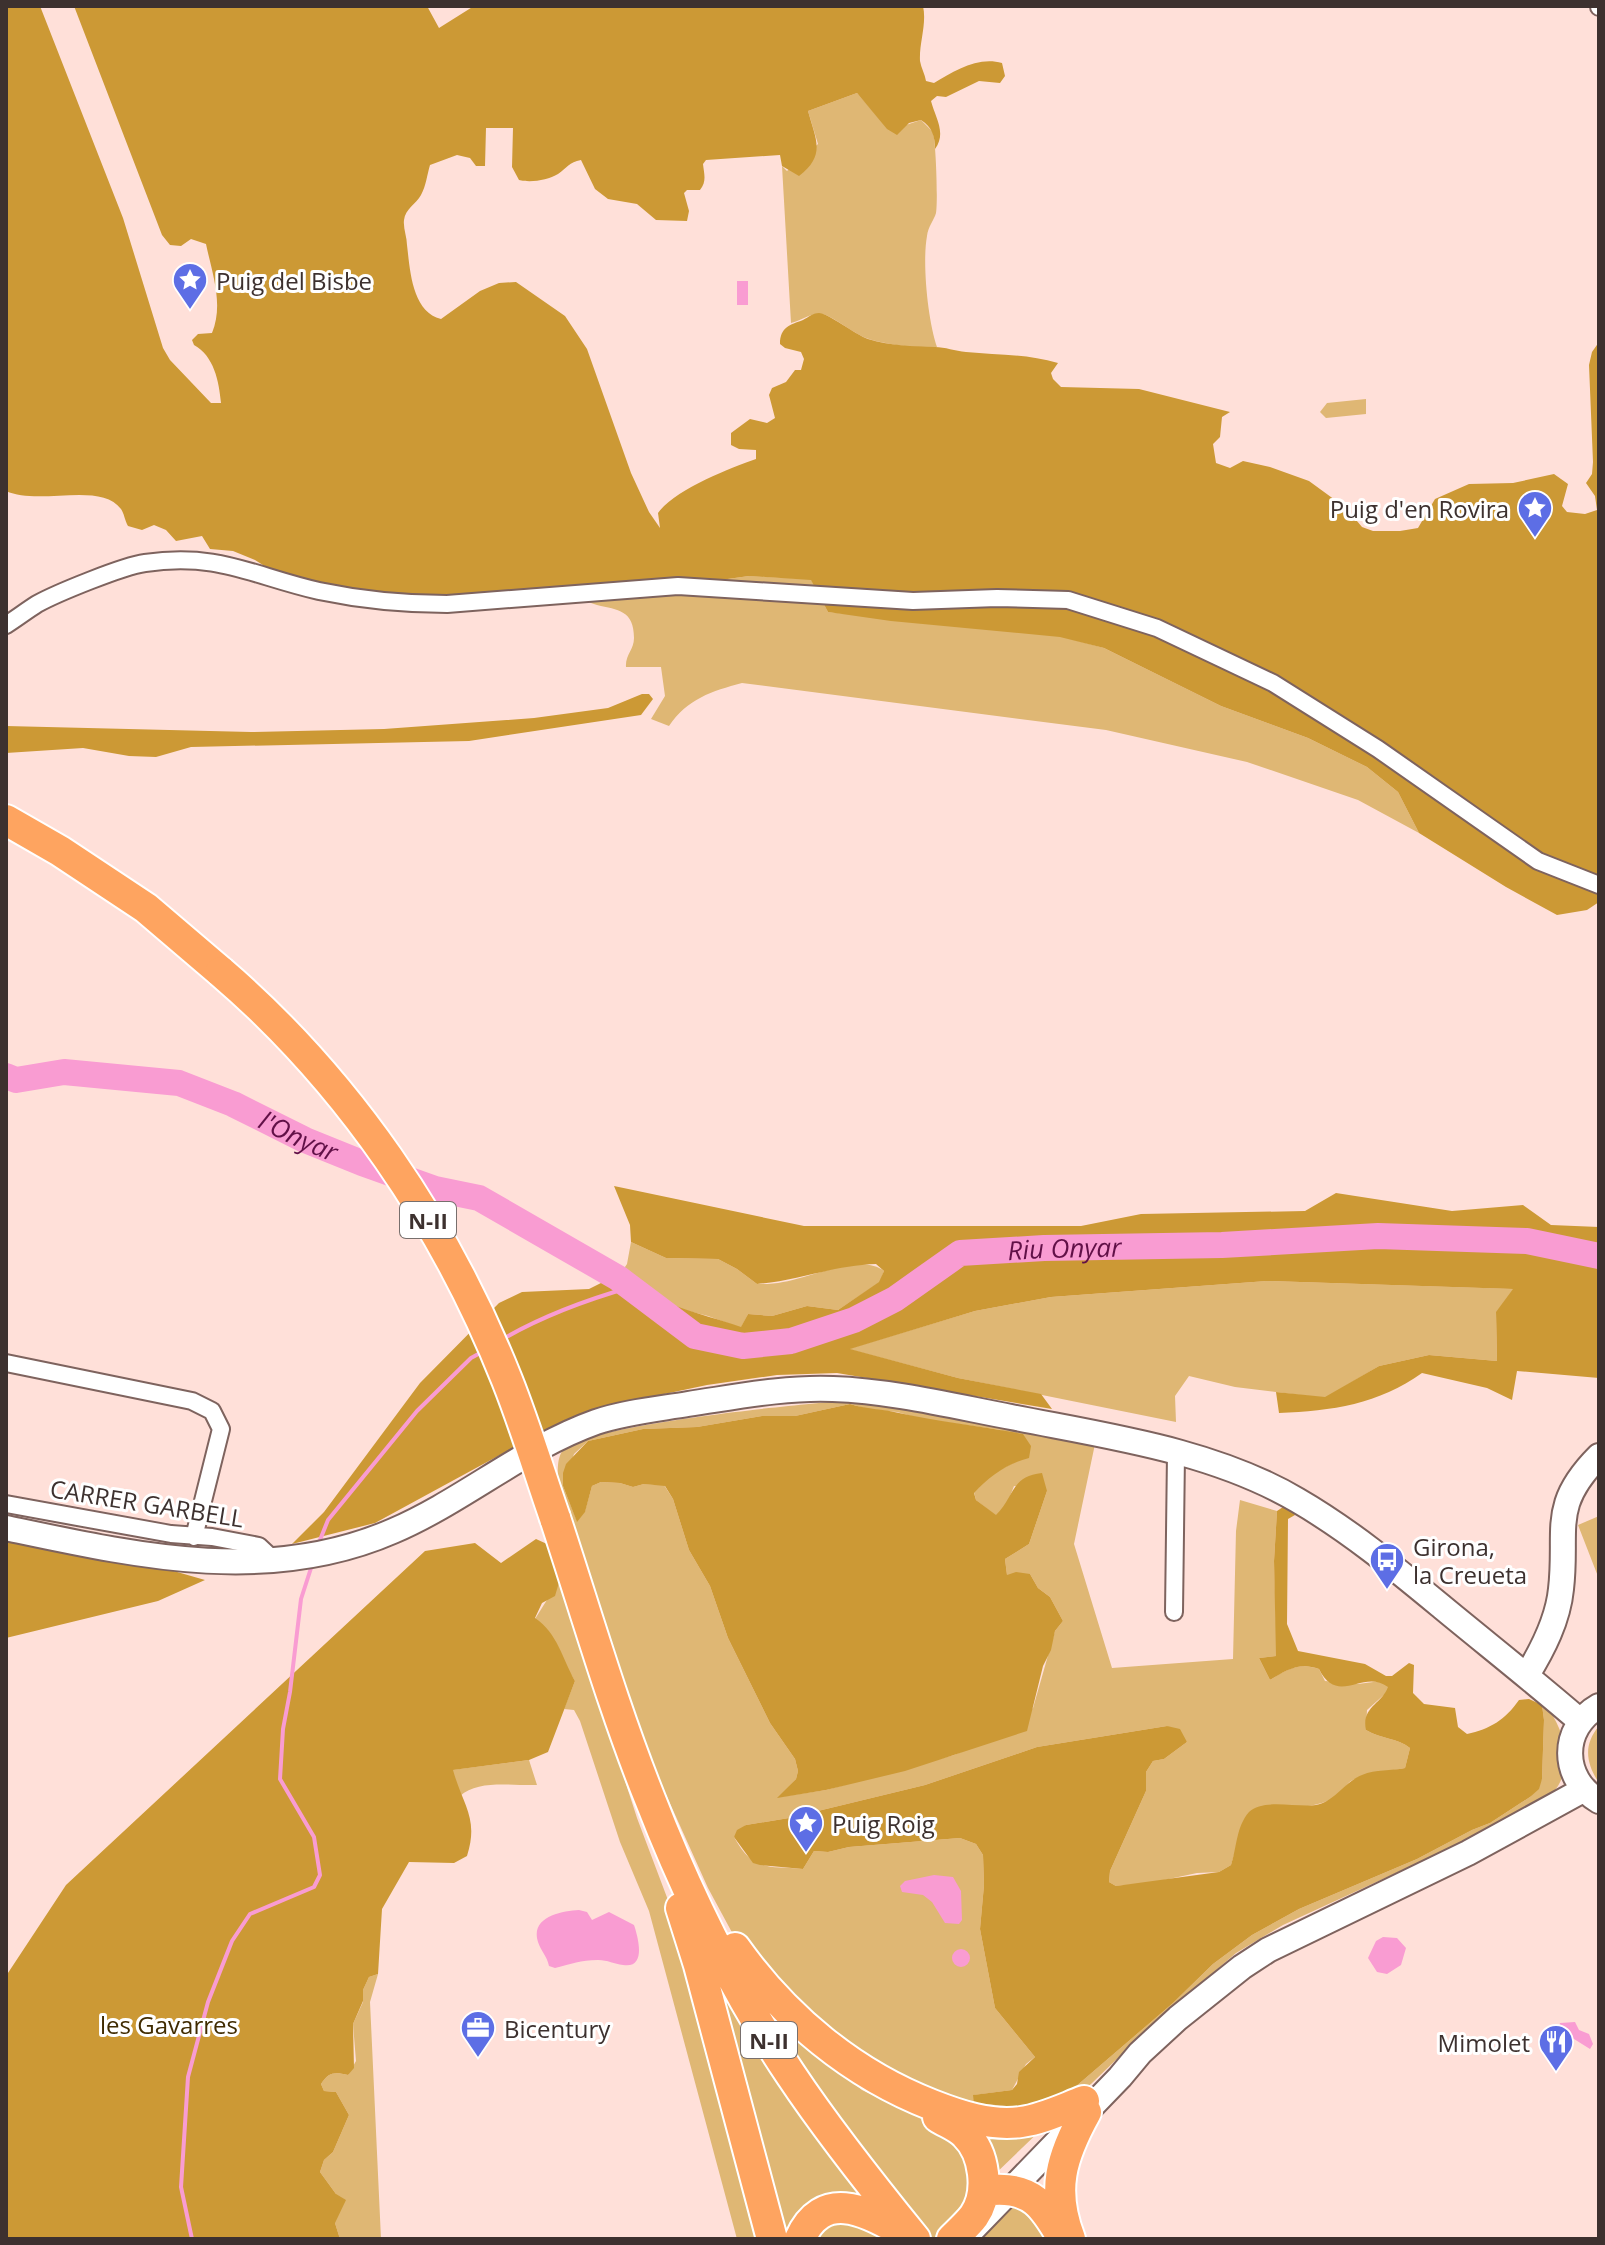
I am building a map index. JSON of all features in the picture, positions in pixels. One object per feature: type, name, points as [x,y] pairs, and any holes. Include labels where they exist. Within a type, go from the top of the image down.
[{"type":"highway","name":"N-II","points":[[6,820],[60,851],[146,908],[221,972],[291,1038],[331,1083],[415,1198],[466,1289],[507,1381],[643,1783],[720,1953],[769,2041],[852,2161],[915,2239]]},
{"type":"highway","points":[[643,1783],[653,1829],[699,1965],[772,2239]]},
{"type":"highway","points":[[658,1819],[681,1849],[736,1949],[772,1996],[813,2034],[857,2068],[911,2097],[975,2119],[1011,2123],[1085,2107]]},
{"type":"highway","points":[[911,2097],[965,2133],[978,2152],[995,2194]]},
{"type":"highway","points":[[1070,2239],[1062,2215],[1060,2179],[1068,2145],[1085,2107]]},
{"type":"highway","points":[[952,2239],[995,2194],[1026,2194],[1038,2202],[1063,2239]]},
{"type":"highway","points":[[800,2239],[813,2220],[829,2210],[842,2207],[870,2213],[915,2239]]},
{"type":"main road","points":[[6,1528],[165,1558],[225,1563],[275,1561],[342,1549],[404,1526],[555,1440],[622,1414],[789,1391],[833,1389],[876,1393],[1104,1436],[1176,1454],[1261,1481],[1323,1517],[1409,1580],[1527,1675],[1590,1714],[1572,1736],[1569,1752],[1574,1776],[1591,1796],[1268,1950],[1212,1990],[1140,2053],[995,2194],[944,2239]]},
{"type":"main road","points":[[1527,1675],[1548,1640],[1561,1590],[1562,1529],[1567,1500],[1599,1456]]},
{"type":"main road","points":[[962,2239],[995,2194]]},
{"type":"street","points":[[6,625],[39,603],[142,563],[179,560],[228,564],[316,590],[411,604],[447,604],[678,586],[913,601],[997,598],[1068,600],[1157,628],[1273,683],[1378,749],[1538,861],[1599,885]]},
{"type":"street","points":[[6,1363],[192,1401],[212,1411],[221,1429],[194,1537]]},
{"type":"street","points":[[1174,1612],[1176,1454]]},
{"type":"street","name":"CARRER GARBELL","points":[[6,1504],[259,1546],[275,1561]]},
{"type":"shaded area","points":[[857,93],[885,125],[906,125],[921,120],[933,132],[937,207],[928,233],[925,261],[929,308],[937,347],[901,346],[874,340],[822,314],[791,323],[782,166],[787,171],[818,144],[808,111]]},
{"type":"shaded area","points":[[737,281],[748,281],[748,305],[737,305]]},
{"type":"shaded area","points":[[1366,399],[1366,414],[1326,418],[1320,412],[1327,403]]},
{"type":"shaded area","points":[[749,576],[811,579],[828,612],[1060,636],[1104,648],[1221,706],[1308,738],[1367,767],[1398,792],[1419,833],[1358,800],[1247,762],[1106,730],[742,683],[701,697],[684,709],[669,726],[651,719],[665,696],[661,667],[626,667],[634,638],[628,617],[618,610],[594,604],[574,594],[678,586]]},
{"type":"shaded area","points":[[631,1242],[666,1258],[718,1259],[757,1284],[780,1283],[849,1266],[874,1266],[884,1271],[880,1282],[838,1310],[807,1306],[772,1316],[748,1314],[741,1328],[669,1306],[625,1277],[621,1273],[627,1264]]},
{"type":"shaded area","points":[[1267,1281],[1514,1289],[1496,1313],[1497,1361],[1429,1355],[1379,1366],[1325,1398],[1235,1387],[1189,1376],[1175,1396],[1176,1422],[958,1378],[848,1349],[975,1311],[1051,1297]]},
{"type":"shaded area","points":[[843,1401],[918,1411],[1095,1444],[1074,1544],[1112,1668],[1233,1659],[1236,1531],[1240,1500],[1277,1511],[1274,1561],[1277,1656],[1259,1658],[1270,1680],[1288,1670],[1305,1666],[1319,1669],[1325,1681],[1358,1684],[1381,1681],[1389,1687],[1367,1710],[1366,1730],[1410,1748],[1405,1768],[1357,1778],[1330,1800],[1303,1806],[1266,1805],[1234,1855],[1231,1865],[1219,1872],[1197,1873],[1150,1883],[1116,1886],[1109,1882],[1110,1871],[1146,1791],[1146,1772],[1153,1761],[1164,1759],[1187,1742],[1167,1726],[1037,1747],[925,1785],[789,1818],[746,1825],[734,1837],[741,1848],[755,1862],[780,1868],[803,1869],[814,1851],[960,1838],[976,1844],[983,1855],[980,1929],[995,2008],[1035,2057],[1026,2064],[1012,2090],[974,2095],[975,2103],[1017,2107],[1040,2104],[1067,2094],[1173,2003],[1213,1964],[1252,1935],[1299,1909],[1417,1859],[1490,1823],[1530,1797],[1542,1779],[1542,1705],[1545,1704],[1564,1743],[1565,1765],[1558,1786],[1524,1814],[1283,1925],[1236,1953],[1149,2028],[1091,2084],[1072,2097],[995,2115],[868,2068],[735,1938],[708,1888],[628,1710],[558,1486],[558,1467],[563,1450],[579,1441],[609,1432],[742,1411]],"holes":[[[850,1404],[1001,1430],[1017,1461],[992,1474],[974,1492],[976,1500],[996,1516],[1007,1504],[1014,1486],[1047,1491],[1029,1544],[1005,1559],[1007,1575],[1030,1574],[1038,1588],[1050,1597],[1063,1621],[1055,1631],[1033,1708],[971,1748],[826,1790],[779,1797],[796,1779],[795,1759],[770,1723],[728,1638],[710,1586],[689,1550],[673,1499],[664,1485],[633,1487],[601,1482],[592,1486],[585,1511],[577,1521],[563,1486],[574,1454],[588,1441],[643,1429],[697,1427],[762,1416],[795,1416]]]},
{"type":"shaded area","points":[[1599,1516],[1599,1579],[1578,1525]]},
{"type":"shaded area","points":[[560,1579],[637,1818],[674,1916],[763,2239],[737,2239],[649,1911],[620,1842],[580,1721],[574,1710],[564,1709],[575,1681],[535,1619]]},
{"type":"shaded area","points":[[1599,1726],[1599,1783],[1588,1754],[1590,1740]]},
{"type":"shaded area","points":[[529,1760],[537,1785],[486,1785],[460,1796],[452,1770]]},
{"type":"shaded area","points":[[934,1875],[953,1877],[961,1891],[962,1920],[959,1924],[945,1923],[932,1902],[923,1895],[902,1892],[900,1886],[905,1881]]},
{"type":"shaded area","points":[[579,1910],[587,1912],[592,1920],[609,1912],[634,1925],[639,1951],[635,1962],[623,1965],[592,1960],[555,1968],[549,1966],[538,1942],[538,1927],[556,1914]]},
{"type":"shaded area","points":[[1383,1937],[1397,1938],[1406,1948],[1401,1965],[1387,1974],[1377,1972],[1368,1958],[1376,1941]]},
{"type":"shaded area","points":[[703,1948],[870,2202],[799,2225],[781,2239]]},
{"type":"shaded area","points":[[961,1949],[970,1958],[961,1967],[952,1958]]},
{"type":"shaded area","points":[[378,1974],[370,2002],[381,2239],[340,2239],[335,2223],[336,2194],[320,2172],[324,2160],[333,2152],[349,2115],[336,2092],[324,2091],[321,2084],[332,2074],[348,2075],[356,2061],[353,2024],[369,1977]]},
{"type":"shaded area","points":[[751,1989],[803,2042],[862,2090],[960,2137],[975,2179],[962,2212],[933,2239],[833,2114]]},
{"type":"shaded area","points":[[1575,2022],[1579,2030],[1589,2034],[1593,2044],[1590,2049],[1558,2029],[1560,2023]]},
{"type":"shaded area","points":[[1047,2124],[992,2177],[979,2127]]},
{"type":"shaded area","points":[[1012,2197],[1055,2239],[972,2239]]},
{"type":"shaded area","points":[[834,2215],[893,2239],[809,2239]]},
{"type":"green space","points":[[6,6],[40,6],[123,218],[163,348],[170,360],[211,403],[221,403],[217,378],[211,362],[192,340],[198,334],[212,333],[217,311],[216,288],[206,244],[191,239],[181,246],[170,245],[162,235],[74,6],[427,6],[439,28],[474,6],[923,6],[920,61],[926,81],[934,83],[975,63],[1002,63],[1005,76],[1000,83],[979,81],[931,101],[940,131],[935,149],[932,132],[921,120],[909,123],[897,135],[887,129],[857,93],[808,111],[816,139],[816,154],[799,176],[782,166],[780,155],[706,160],[700,190],[684,193],[689,211],[687,221],[656,220],[637,204],[608,199],[595,189],[581,160],[549,178],[519,180],[512,167],[513,128],[486,128],[485,166],[476,166],[470,158],[457,155],[430,165],[423,192],[406,213],[404,223],[411,278],[418,299],[431,315],[441,319],[480,291],[499,283],[516,282],[565,316],[587,349],[631,473],[660,528],[658,513],[676,496],[756,459],[756,450],[731,445],[731,433],[750,419],[767,423],[775,418],[769,395],[772,388],[786,382],[795,370],[801,370],[804,359],[801,352],[780,344],[782,334],[790,325],[817,313],[829,316],[863,337],[884,343],[1023,356],[1058,363],[1051,373],[1061,387],[1139,389],[1230,412],[1222,417],[1220,437],[1213,444],[1216,463],[1230,468],[1243,461],[1309,481],[1346,508],[1362,527],[1373,531],[1418,528],[1435,499],[1469,484],[1513,483],[1554,474],[1568,484],[1562,506],[1567,512],[1585,514],[1597,510],[1595,496],[1586,483],[1592,474],[1593,462],[1589,365],[1592,352],[1599,342],[1599,902],[1587,910],[1557,915],[1419,833],[1398,792],[1367,767],[1308,738],[1221,706],[1104,648],[1060,637],[828,612],[811,580],[749,576],[678,586],[447,604],[293,584],[255,560],[233,551],[210,549],[202,536],[176,541],[166,530],[154,525],[142,530],[128,526],[121,509],[99,496],[35,496],[6,491]]},
{"type":"green space","points":[[649,694],[653,699],[641,715],[469,741],[191,747],[156,757],[83,748],[6,753],[6,726],[251,732],[384,729],[534,718],[608,708]]},
{"type":"green space","points":[[614,1186],[804,1226],[1081,1226],[1141,1214],[1305,1211],[1336,1193],[1452,1211],[1523,1205],[1551,1225],[1599,1227],[1599,1378],[1517,1371],[1512,1400],[1487,1388],[1422,1373],[1372,1399],[1336,1408],[1279,1413],[1276,1392],[1325,1397],[1379,1366],[1429,1355],[1497,1361],[1496,1312],[1513,1289],[1267,1281],[1051,1297],[975,1311],[850,1349],[958,1378],[1041,1394],[1052,1409],[837,1373],[777,1375],[707,1385],[603,1407],[542,1432],[375,1523],[292,1544],[324,1512],[420,1383],[499,1303],[522,1292],[589,1289],[621,1273],[663,1301],[741,1327],[748,1314],[772,1316],[807,1306],[838,1310],[879,1282],[884,1271],[876,1264],[861,1265],[757,1284],[718,1259],[666,1258],[631,1242],[630,1225]]},
{"type":"green space","points":[[850,1404],[1023,1434],[1031,1446],[1029,1458],[999,1471],[974,1493],[976,1500],[996,1515],[1024,1478],[1042,1473],[1047,1491],[1029,1544],[1005,1559],[1007,1575],[1016,1572],[1030,1574],[1038,1588],[1050,1597],[1063,1621],[1055,1631],[1043,1666],[1027,1731],[905,1771],[777,1798],[796,1779],[795,1759],[770,1723],[728,1638],[710,1586],[689,1550],[673,1499],[665,1486],[644,1484],[633,1487],[601,1482],[592,1486],[585,1512],[577,1522],[563,1486],[563,1473],[566,1464],[588,1441],[643,1429],[697,1427],[762,1416],[795,1416]]},
{"type":"green space","points":[[1286,1505],[1293,1509],[1295,1515],[1288,1519],[1287,1624],[1298,1651],[1365,1664],[1386,1676],[1392,1676],[1409,1663],[1414,1665],[1413,1693],[1424,1704],[1455,1708],[1458,1727],[1467,1734],[1496,1723],[1519,1700],[1529,1699],[1542,1705],[1542,1779],[1539,1789],[1490,1823],[1417,1859],[1299,1909],[1252,1935],[1213,1964],[1173,2003],[1067,2094],[1040,2104],[1017,2107],[974,2103],[973,2095],[1012,2090],[1017,2084],[1019,2072],[1035,2057],[995,2008],[980,1929],[983,1855],[976,1844],[960,1838],[814,1851],[803,1869],[753,1863],[734,1837],[737,1830],[746,1825],[789,1818],[925,1785],[1037,1747],[1167,1726],[1180,1729],[1187,1742],[1164,1759],[1153,1761],[1146,1772],[1146,1791],[1110,1871],[1109,1882],[1116,1886],[1219,1872],[1231,1865],[1242,1824],[1255,1808],[1271,1804],[1316,1805],[1329,1800],[1362,1775],[1405,1768],[1410,1748],[1366,1730],[1366,1716],[1388,1687],[1379,1682],[1334,1685],[1326,1680],[1319,1669],[1305,1666],[1288,1670],[1270,1680],[1259,1658],[1276,1656],[1274,1561],[1277,1511]]},
{"type":"green space","points":[[6,1528],[69,1541],[205,1580],[158,1601],[6,1638]]},
{"type":"green space","name":"les Gavarres","points":[[536,1539],[547,1544],[560,1579],[555,1596],[542,1603],[535,1618],[549,1631],[575,1681],[548,1752],[529,1760],[453,1770],[470,1822],[467,1856],[454,1863],[409,1862],[382,1909],[378,1974],[369,1977],[353,2024],[354,2068],[348,2075],[329,2075],[321,2084],[324,2091],[336,2092],[349,2115],[333,2152],[324,2160],[320,2172],[336,2194],[346,2200],[335,2223],[340,2239],[6,2239],[6,1976],[66,1885],[425,1551],[475,1543],[501,1563]]},
{"type":"waterway","name":"Riu Onyar","points":[[6,1076],[16,1080],[64,1072],[179,1083],[362,1163],[435,1189],[479,1198],[618,1278],[695,1336],[743,1346],[791,1341],[854,1320],[895,1299],[960,1253],[1044,1248],[1222,1245],[1378,1236],[1527,1241],[1599,1256]]},
{"type":"waterway","points":[[503,1339],[566,1309],[631,1287]]},
{"type":"waterway","points":[[318,1545],[328,1520],[417,1411],[471,1358],[482,1352]]},
{"type":"waterway","points":[[192,2239],[181,2187],[188,2077],[208,2002],[232,1941],[250,1914],[314,1887],[320,1875],[314,1837],[280,1779],[283,1729],[301,1599],[312,1565]]},
{"type":"place","name":"Puig del Bisbe","points":[[190,311]]},
{"type":"place","name":"Puig d'en Rovira","points":[[1535,539]]},
{"type":"place","name":"Girona, la Creueta","points":[[1387,1591]]},
{"type":"place","name":"Puig Roig","points":[[806,1854]]},
{"type":"place","name":"Bicentury","points":[[478,2059]]},
{"type":"place","name":"Mimolet","points":[[1556,2073]]},
{"type":"water label","name":"l'Onyar","points":[[299,1135]]}]
